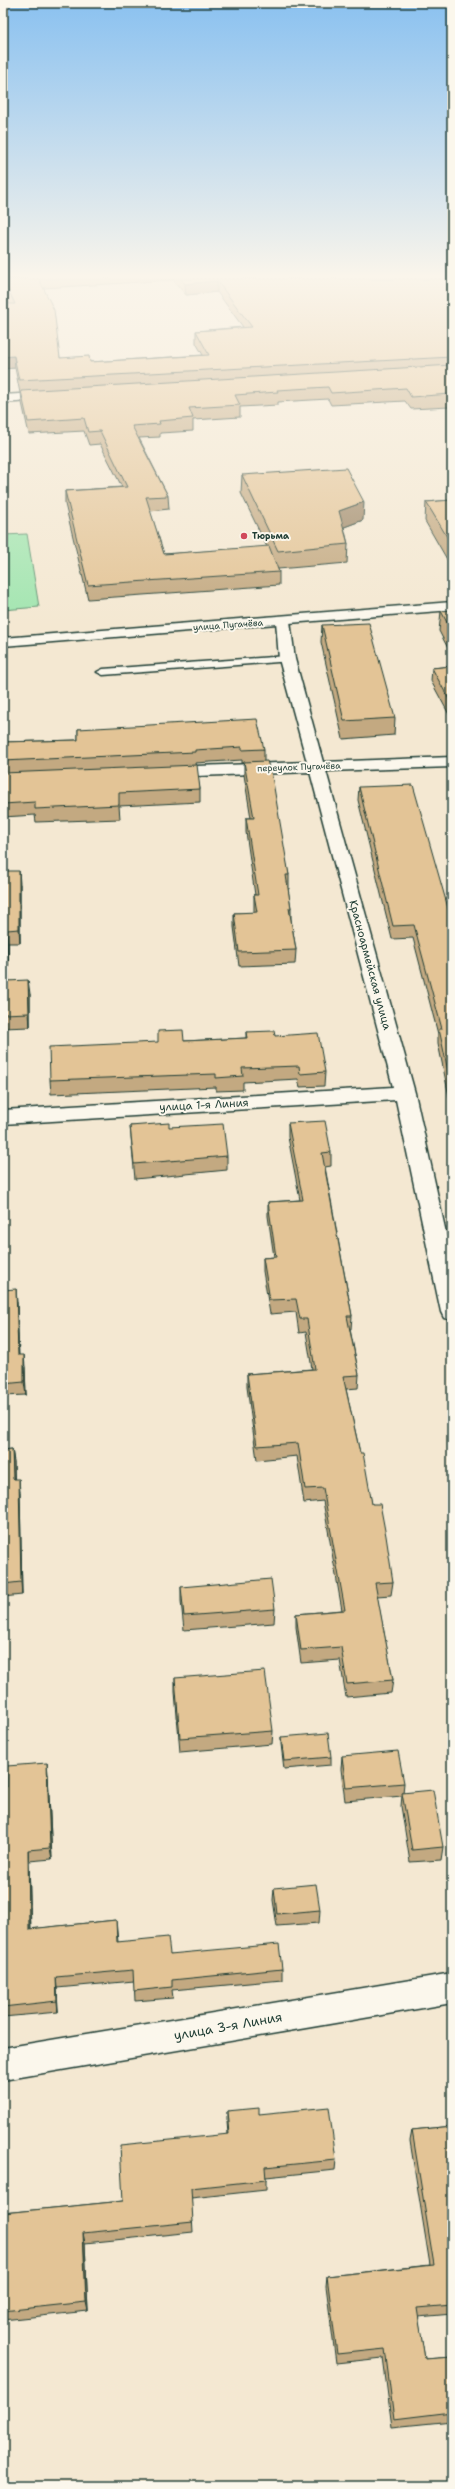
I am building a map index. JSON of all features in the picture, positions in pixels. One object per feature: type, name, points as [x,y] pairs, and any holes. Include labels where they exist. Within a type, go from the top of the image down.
[{"type":"street","points":[[3,399],[64,395]]},
{"type":"street","name":"улица Пугачёва","points":[[3,642],[283,621],[452,606]]},
{"type":"street","name":"Красноармейская улица","points":[[283,621],[287,659],[405,1093],[452,1312]]},
{"type":"street","name":"переулок Пугачёва","points":[[152,773],[452,762]]},
{"type":"street","name":"улица 1-я Линия","points":[[3,1117],[405,1093]]},
{"type":"street","name":"улица 3-я Линия","points":[[3,2064],[452,1988]]},
{"type":"lane","points":[[103,672],[287,659]]},
{"type":"green space","points":[[27,534],[39,607],[3,610],[3,535]]},
{"type":"building","points":[[22,395],[235,395],[240,405],[189,408],[193,418],[159,421],[160,424],[132,426],[168,496],[146,497],[164,554],[269,546],[279,572],[88,585],[65,491],[127,487],[100,431],[88,432],[84,418],[28,422]]},
{"type":"building","points":[[410,395],[435,395],[411,397]]},
{"type":"building","points":[[346,468],[364,502],[339,511],[348,544],[278,551],[242,475]]},
{"type":"building","points":[[452,500],[452,545],[426,502]]},
{"type":"building","points":[[452,610],[452,632],[441,611]]},
{"type":"building","points":[[369,623],[395,718],[344,721],[322,625]]},
{"type":"building","points":[[452,666],[452,705],[432,668]]},
{"type":"building","points":[[257,719],[264,749],[242,750],[242,747],[195,750],[195,752],[3,761],[3,742],[78,740],[78,729]]},
{"type":"building","points":[[267,761],[272,776],[289,875],[286,875],[291,908],[289,908],[296,950],[239,952],[234,913],[257,912],[254,895],[258,895],[246,818],[254,818],[244,762]]},
{"type":"building","points":[[197,765],[200,789],[119,793],[119,805],[35,809],[35,802],[3,804],[3,773]]},
{"type":"building","points":[[413,785],[452,922],[452,1090],[439,1029],[442,1029],[414,925],[393,926],[359,787]]},
{"type":"building","points":[[3,871],[19,871],[19,929],[7,930],[7,981],[28,980],[29,1013],[3,1014]]},
{"type":"building","points":[[183,1030],[184,1041],[247,1038],[246,1032],[274,1031],[275,1036],[318,1033],[325,1072],[300,1074],[299,1066],[242,1068],[243,1076],[216,1078],[216,1074],[50,1080],[49,1047],[158,1042],[158,1031]]},
{"type":"building","points":[[325,1121],[331,1152],[322,1153],[352,1316],[347,1316],[359,1375],[343,1376],[360,1453],[363,1453],[372,1504],[380,1504],[393,1582],[375,1583],[393,1680],[347,1684],[341,1647],[301,1650],[296,1614],[345,1610],[323,1488],[305,1489],[298,1443],[257,1446],[247,1374],[315,1369],[307,1319],[300,1319],[296,1299],[270,1300],[263,1258],[276,1257],[268,1202],[303,1200],[288,1123]]},
{"type":"building","points":[[169,1123],[169,1127],[223,1124],[227,1156],[134,1164],[130,1126]]},
{"type":"building","points":[[16,1289],[18,1355],[24,1355],[24,1382],[3,1384],[3,1290]]},
{"type":"building","points":[[12,1449],[13,1479],[19,1479],[21,1582],[3,1584],[3,1450]]},
{"type":"building","points":[[271,1579],[275,1609],[184,1616],[181,1587]]},
{"type":"building","points":[[265,1671],[273,1731],[180,1738],[175,1678]]},
{"type":"building","points":[[328,1733],[331,1757],[284,1761],[281,1737]]},
{"type":"building","points":[[398,1751],[404,1783],[346,1788],[342,1756]]},
{"type":"building","points":[[47,1763],[50,1848],[28,1850],[29,1929],[116,1920],[117,1942],[168,1937],[170,1954],[279,1944],[282,1969],[172,1980],[172,1987],[134,1991],[133,1970],[56,1977],[57,2001],[3,2007],[3,1787],[7,1787],[7,1766]]},
{"type":"building","points":[[433,1790],[443,1847],[412,1850],[402,1793]]},
{"type":"building","points":[[316,1884],[320,1910],[277,1914],[274,1888]]},
{"type":"building","points":[[329,2107],[336,2160],[265,2167],[266,2180],[191,2188],[193,2222],[83,2233],[86,2302],[3,2311],[3,2213],[123,2201],[120,2145],[229,2134],[227,2111],[259,2108],[259,2114]]},
{"type":"building","points":[[452,2126],[452,2305],[417,2308],[425,2359],[452,2357],[452,2412],[394,2419],[385,2349],[337,2354],[327,2276],[434,2265],[412,2130]]},
{"type":"place","name":"Тюрьма","points":[[244,536]]}]
